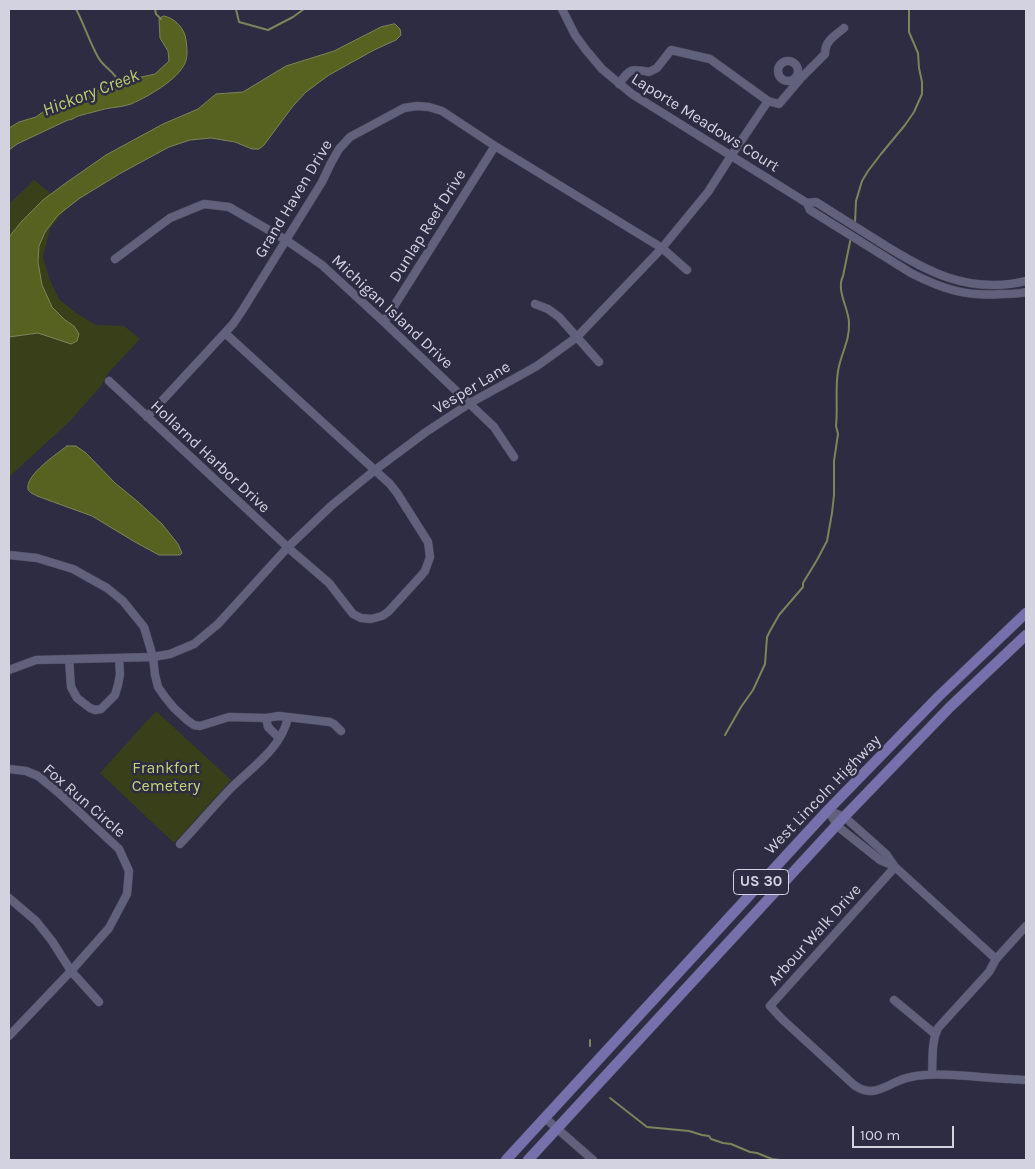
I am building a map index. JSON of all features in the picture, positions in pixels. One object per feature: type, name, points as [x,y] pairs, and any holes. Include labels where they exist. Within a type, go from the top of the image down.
[{"type":"main road","name":"West Lincoln Highway","points":[[506,1160],[828,810],[938,696],[1026,613]]},
{"type":"main road","name":"West Lincoln Highway","points":[[528,1160],[841,821],[950,707],[1026,636]]},
{"type":"street","name":"Laporte Meadows Court","points":[[562,9],[575,35],[586,50],[602,69],[632,94],[808,204],[810,210],[911,273],[944,288],[970,294],[990,295],[1026,292]]},
{"type":"street","points":[[619,84],[628,71],[636,69],[649,72],[657,68],[671,50],[710,60],[768,101],[779,104],[799,76],[825,54],[827,42],[844,28]]},
{"type":"street","name":"Vesper Lane","points":[[9,670],[36,660],[153,657],[170,654],[194,644],[218,624],[331,506],[375,470],[426,432],[470,403],[537,366],[577,337],[662,248],[708,192],[768,101]]},
{"type":"street","name":"Grand Haven Drive","points":[[147,417],[225,333],[242,311],[290,242],[339,149],[350,137],[404,108],[423,106],[442,111],[495,146],[662,248],[687,270]]},
{"type":"street","name":"Dunlap Reef Drive","points":[[384,322],[495,146]]},
{"type":"street","name":"Laporte Meadows Court","points":[[808,204],[816,202],[908,260],[929,271],[951,279],[974,284],[997,285],[1026,281]]},
{"type":"street","name":"Michigan Island Drive","points":[[115,258],[170,218],[204,204],[229,207],[290,242],[322,265],[470,403],[494,427],[514,457]]},
{"type":"street","points":[[534,304],[548,309],[559,317],[599,362]]},
{"type":"street","points":[[225,333],[375,470]]},
{"type":"street","name":"Hollarnd Harbor Drive","points":[[109,381],[290,550],[329,583],[353,614],[361,618],[370,619],[382,616],[388,612],[425,571],[430,557],[428,542],[422,531],[397,493],[375,470]]},
{"type":"street","points":[[9,554],[37,558],[73,569],[118,596],[144,627],[153,657],[158,687],[165,697],[194,725],[200,726],[229,717],[266,718],[280,716],[330,722],[341,731]]},
{"type":"street","points":[[69,659],[71,686],[77,698],[95,710],[102,709],[115,695],[120,674],[119,658]]},
{"type":"street","points":[[180,844],[229,791],[257,765],[279,738],[288,717]]},
{"type":"street","points":[[266,718],[271,730],[279,738]]},
{"type":"street","name":"Fox Run Circle","points":[[9,769],[26,771],[38,776],[60,794],[119,849],[129,871],[127,894],[109,928],[71,972],[9,1036]]},
{"type":"street","points":[[828,810],[880,860],[896,867],[996,959]]},
{"type":"street","name":"Arbour Walk Drive","points":[[896,867],[770,1006],[854,1085],[862,1090],[879,1090],[906,1078],[932,1074],[1026,1080]]},
{"type":"street","points":[[9,898],[36,920],[52,941],[71,972],[99,1002]]},
{"type":"street","points":[[932,1074],[935,1034],[942,1022],[989,972],[996,959],[1026,926]]},
{"type":"street","points":[[894,1000],[935,1034]]},
{"type":"street","points":[[545,1118],[593,1160]]},
{"type":"green space","points":[[34,180],[68,207],[50,228],[43,257],[49,278],[59,299],[76,313],[96,325],[124,326],[140,339],[108,373],[101,386],[69,422],[9,477],[9,204]]},
{"type":"green space","name":"Frankfort Cemetery","points":[[156,711],[231,780],[174,843],[100,773]]},
{"type":"shaded area","points":[[164,16],[172,19],[182,28],[187,46],[185,63],[176,76],[131,104],[78,116],[17,144],[9,150],[9,128],[19,122],[36,117],[57,105],[74,101],[79,97],[92,94],[119,82],[155,74],[169,61],[168,51],[160,38],[159,19]]},
{"type":"shaded area","points":[[395,24],[400,29],[401,35],[396,40],[329,75],[306,92],[259,149],[252,149],[235,142],[211,138],[190,140],[169,147],[121,173],[80,198],[58,215],[45,232],[39,246],[38,262],[42,285],[52,307],[74,326],[79,334],[77,341],[71,344],[38,333],[9,337],[9,237],[43,200],[106,155],[163,124],[198,109],[216,94],[243,92],[286,66],[334,51],[381,27]]},
{"type":"shaded area","points":[[67,446],[76,446],[86,453],[115,483],[162,524],[178,544],[182,553],[180,555],[159,555],[92,516],[29,492],[28,483],[32,477],[50,459]]},
{"type":"waterway","points":[[76,9],[98,57],[118,81]]},
{"type":"waterway","name":"Hickory Creek","points":[[155,9],[156,14],[161,19]]},
{"type":"waterway","name":"Hickory Creek","points":[[236,9],[239,22],[268,30],[304,9]]},
{"type":"waterway","points":[[855,223],[856,201],[862,181],[914,112],[922,94],[918,53],[909,32],[909,9]]},
{"type":"waterway","points":[[725,735],[753,690],[765,664],[767,637],[770,631],[779,615],[803,587],[803,583],[827,541],[834,495],[834,461],[838,434],[836,426],[837,378],[849,329],[841,281],[851,237]]},
{"type":"waterway","points":[[590,1040],[590,1046]]},
{"type":"waterway","points":[[610,1098],[647,1127],[689,1131],[780,1160]]}]
